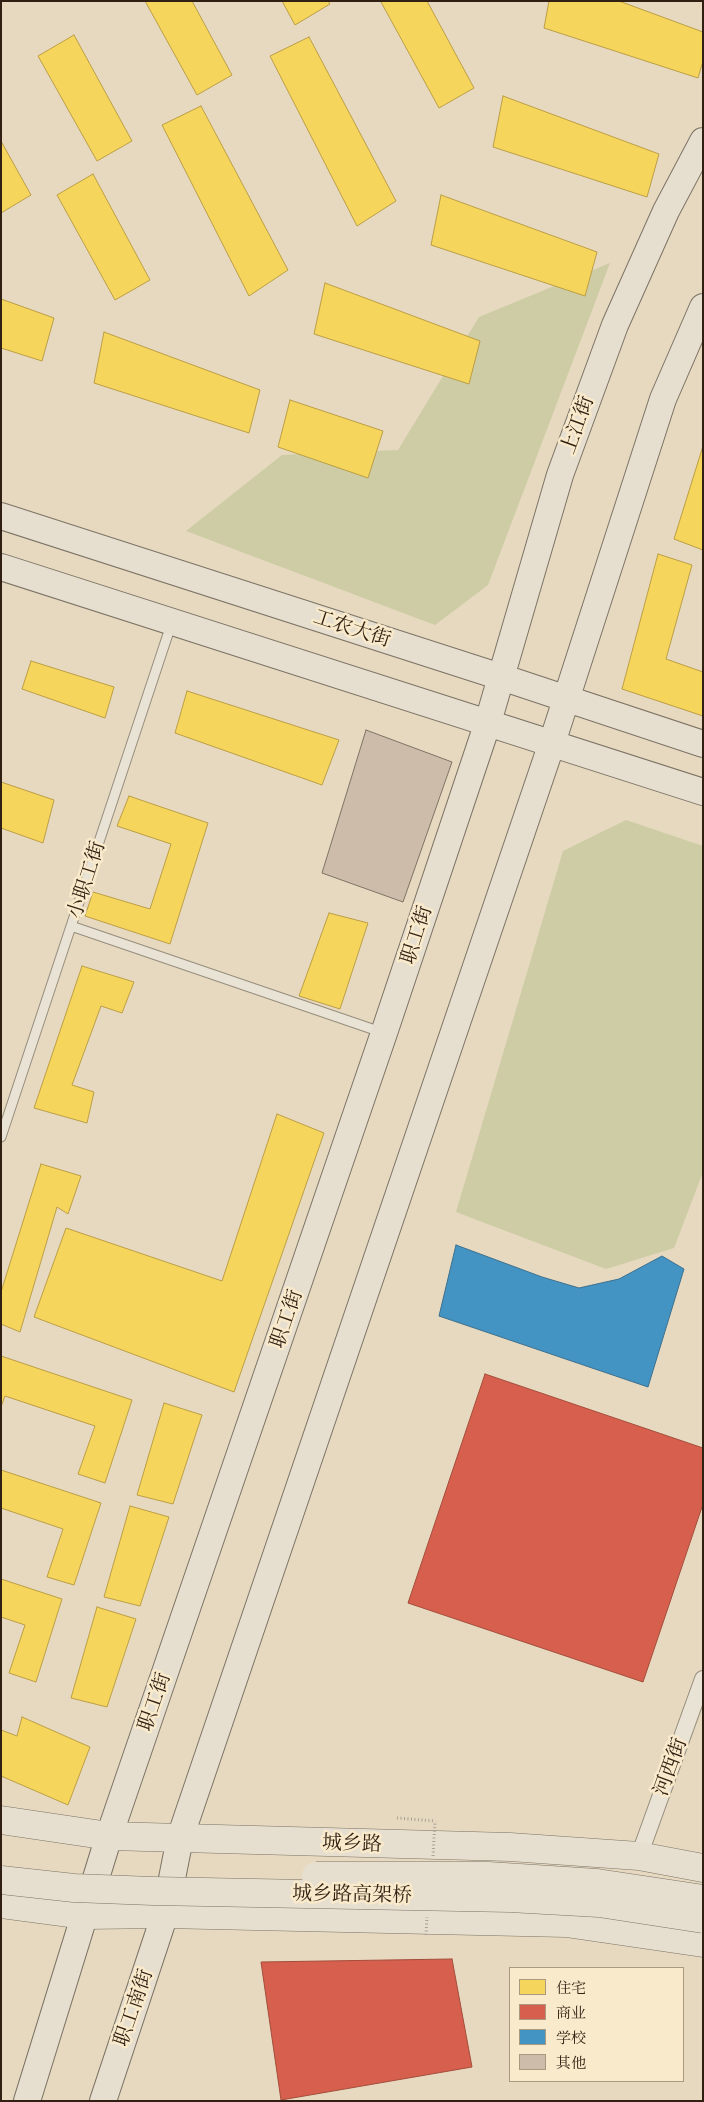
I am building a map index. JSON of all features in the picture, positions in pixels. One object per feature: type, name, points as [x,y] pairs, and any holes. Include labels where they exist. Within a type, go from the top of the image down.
[{"type":"highway","name":"城乡路","points":[[1,1820],[110,1836],[510,1847],[639,1856],[703,1868]]},
{"type":"highway","name":"城乡路高架桥","points":[[1,1864],[73,1872],[154,1875],[488,1876],[597,1883],[703,1899]]},
{"type":"highway","name":"城乡路高架桥","points":[[1,1880],[74,1888],[153,1891],[510,1898],[599,1903],[703,1919]]},
{"type":"highway","points":[[1,1904],[85,1915],[165,1914],[566,1923],[703,1943]]},
{"type":"main road","name":"上江街","points":[[488,722],[560,476],[615,326],[666,210],[703,141]]},
{"type":"main road","points":[[165,1914],[180,1838],[552,742],[663,399],[703,307]]},
{"type":"main road","name":"工农大街","points":[[1,516],[703,744]]},
{"type":"main road","points":[[1,567],[552,742],[703,792]]},
{"type":"main road","name":"职工街","points":[[85,1915],[110,1836],[488,722]]},
{"type":"main road","name":"职工南街","points":[[103,2101],[165,1914]]},
{"type":"main road","points":[[27,2101],[85,1915]]},
{"type":"street","name":"河西街","points":[[639,1856],[703,1679]]},
{"type":"lane","name":"小职工街","points":[[1,1137],[172,622]]},
{"type":"lane","points":[[71,926],[384,1033]]},
{"type":"path","points":[[397,1818],[435,1821]]},
{"type":"green space","points":[[610,263],[488,585],[435,625],[186,531],[282,455],[398,450],[479,317]]},
{"type":"green space","points":[[626,820],[703,846],[703,1172],[674,1248],[606,1269],[456,1212],[563,851]]},
{"type":"building: 住宅","points":[[145,1],[192,1],[232,75],[197,95]]},
{"type":"building: 住宅","points":[[282,1],[328,1],[330,4],[295,25]]},
{"type":"building: 住宅","points":[[427,1],[474,88],[439,108],[381,2]]},
{"type":"building: 住宅","points":[[549,1],[619,1],[703,32],[703,61],[698,78],[544,28]]},
{"type":"building: 住宅","points":[[74,35],[132,141],[97,161],[38,56]]},
{"type":"building: 住宅","points":[[309,37],[396,201],[357,226],[270,56]]},
{"type":"building: 住宅","points":[[503,96],[659,154],[647,197],[493,147]]},
{"type":"building: 住宅","points":[[201,106],[288,270],[249,296],[162,125]]},
{"type":"building: 住宅","points":[[1,141],[31,195],[1,213]]},
{"type":"building: 住宅","points":[[93,174],[150,280],[115,300],[57,195]]},
{"type":"building: 住宅","points":[[441,195],[597,252],[585,296],[431,245]]},
{"type":"building: 住宅","points":[[325,283],[480,341],[469,384],[314,334]]},
{"type":"building: 住宅","points":[[1,299],[54,318],[42,361],[1,348]]},
{"type":"building: 住宅","points":[[104,332],[260,390],[249,433],[94,383]]},
{"type":"building: 住宅","points":[[290,400],[383,431],[368,478],[278,447]]},
{"type":"building: 住宅","points":[[703,446],[703,550],[674,539]]},
{"type":"building: 住宅","points":[[658,554],[692,565],[666,659],[703,672],[703,716],[622,689]]},
{"type":"building: 住宅","points":[[31,661],[114,687],[105,718],[22,689]]},
{"type":"building: 住宅","points":[[187,691],[339,740],[322,785],[175,733]]},
{"type":"building: 住宅","points":[[1,782],[54,800],[43,843],[1,828]]},
{"type":"building: 住宅","points":[[129,796],[208,823],[170,944],[85,916],[93,892],[150,909],[171,844],[117,826]]},
{"type":"building: 住宅","points":[[329,913],[368,923],[340,1009],[299,996]]},
{"type":"building: 住宅","points":[[82,966],[134,982],[122,1013],[101,1006],[72,1085],[94,1092],[87,1123],[34,1108]]},
{"type":"building: 住宅","points":[[277,1114],[324,1133],[234,1392],[34,1317],[66,1228],[222,1281]]},
{"type":"building: 住宅","points":[[41,1164],[81,1176],[68,1214],[57,1207],[20,1332],[1,1324],[1,1292]]},
{"type":"building: 住宅","points":[[1,1356],[132,1400],[105,1483],[78,1474],[95,1426],[5,1396],[1,1407]]},
{"type":"building: 住宅","points":[[164,1403],[202,1415],[173,1504],[137,1495]]},
{"type":"building: 住宅","points":[[1,1470],[101,1503],[74,1585],[47,1577],[63,1529],[1,1508]]},
{"type":"building: 住宅","points":[[130,1506],[169,1517],[140,1606],[104,1597]]},
{"type":"building: 住宅","points":[[1,1579],[62,1599],[36,1682],[9,1673],[25,1625],[1,1617]]},
{"type":"building: 住宅","points":[[97,1607],[136,1619],[107,1707],[71,1698]]},
{"type":"building: 住宅","points":[[22,1717],[90,1747],[68,1805],[1,1776],[1,1730],[17,1736]]},
{"type":"building: 商业","points":[[485,1374],[703,1448],[703,1504],[643,1682],[408,1603]]},
{"type":"building: 商业","points":[[452,1959],[472,2067],[281,2100],[261,1962]]},
{"type":"building: 学校","points":[[456,1245],[542,1277],[579,1288],[619,1279],[662,1256],[684,1269],[648,1387],[439,1316]]},
{"type":"building: 其他","points":[[366,730],[452,762],[403,902],[322,873]]}]
